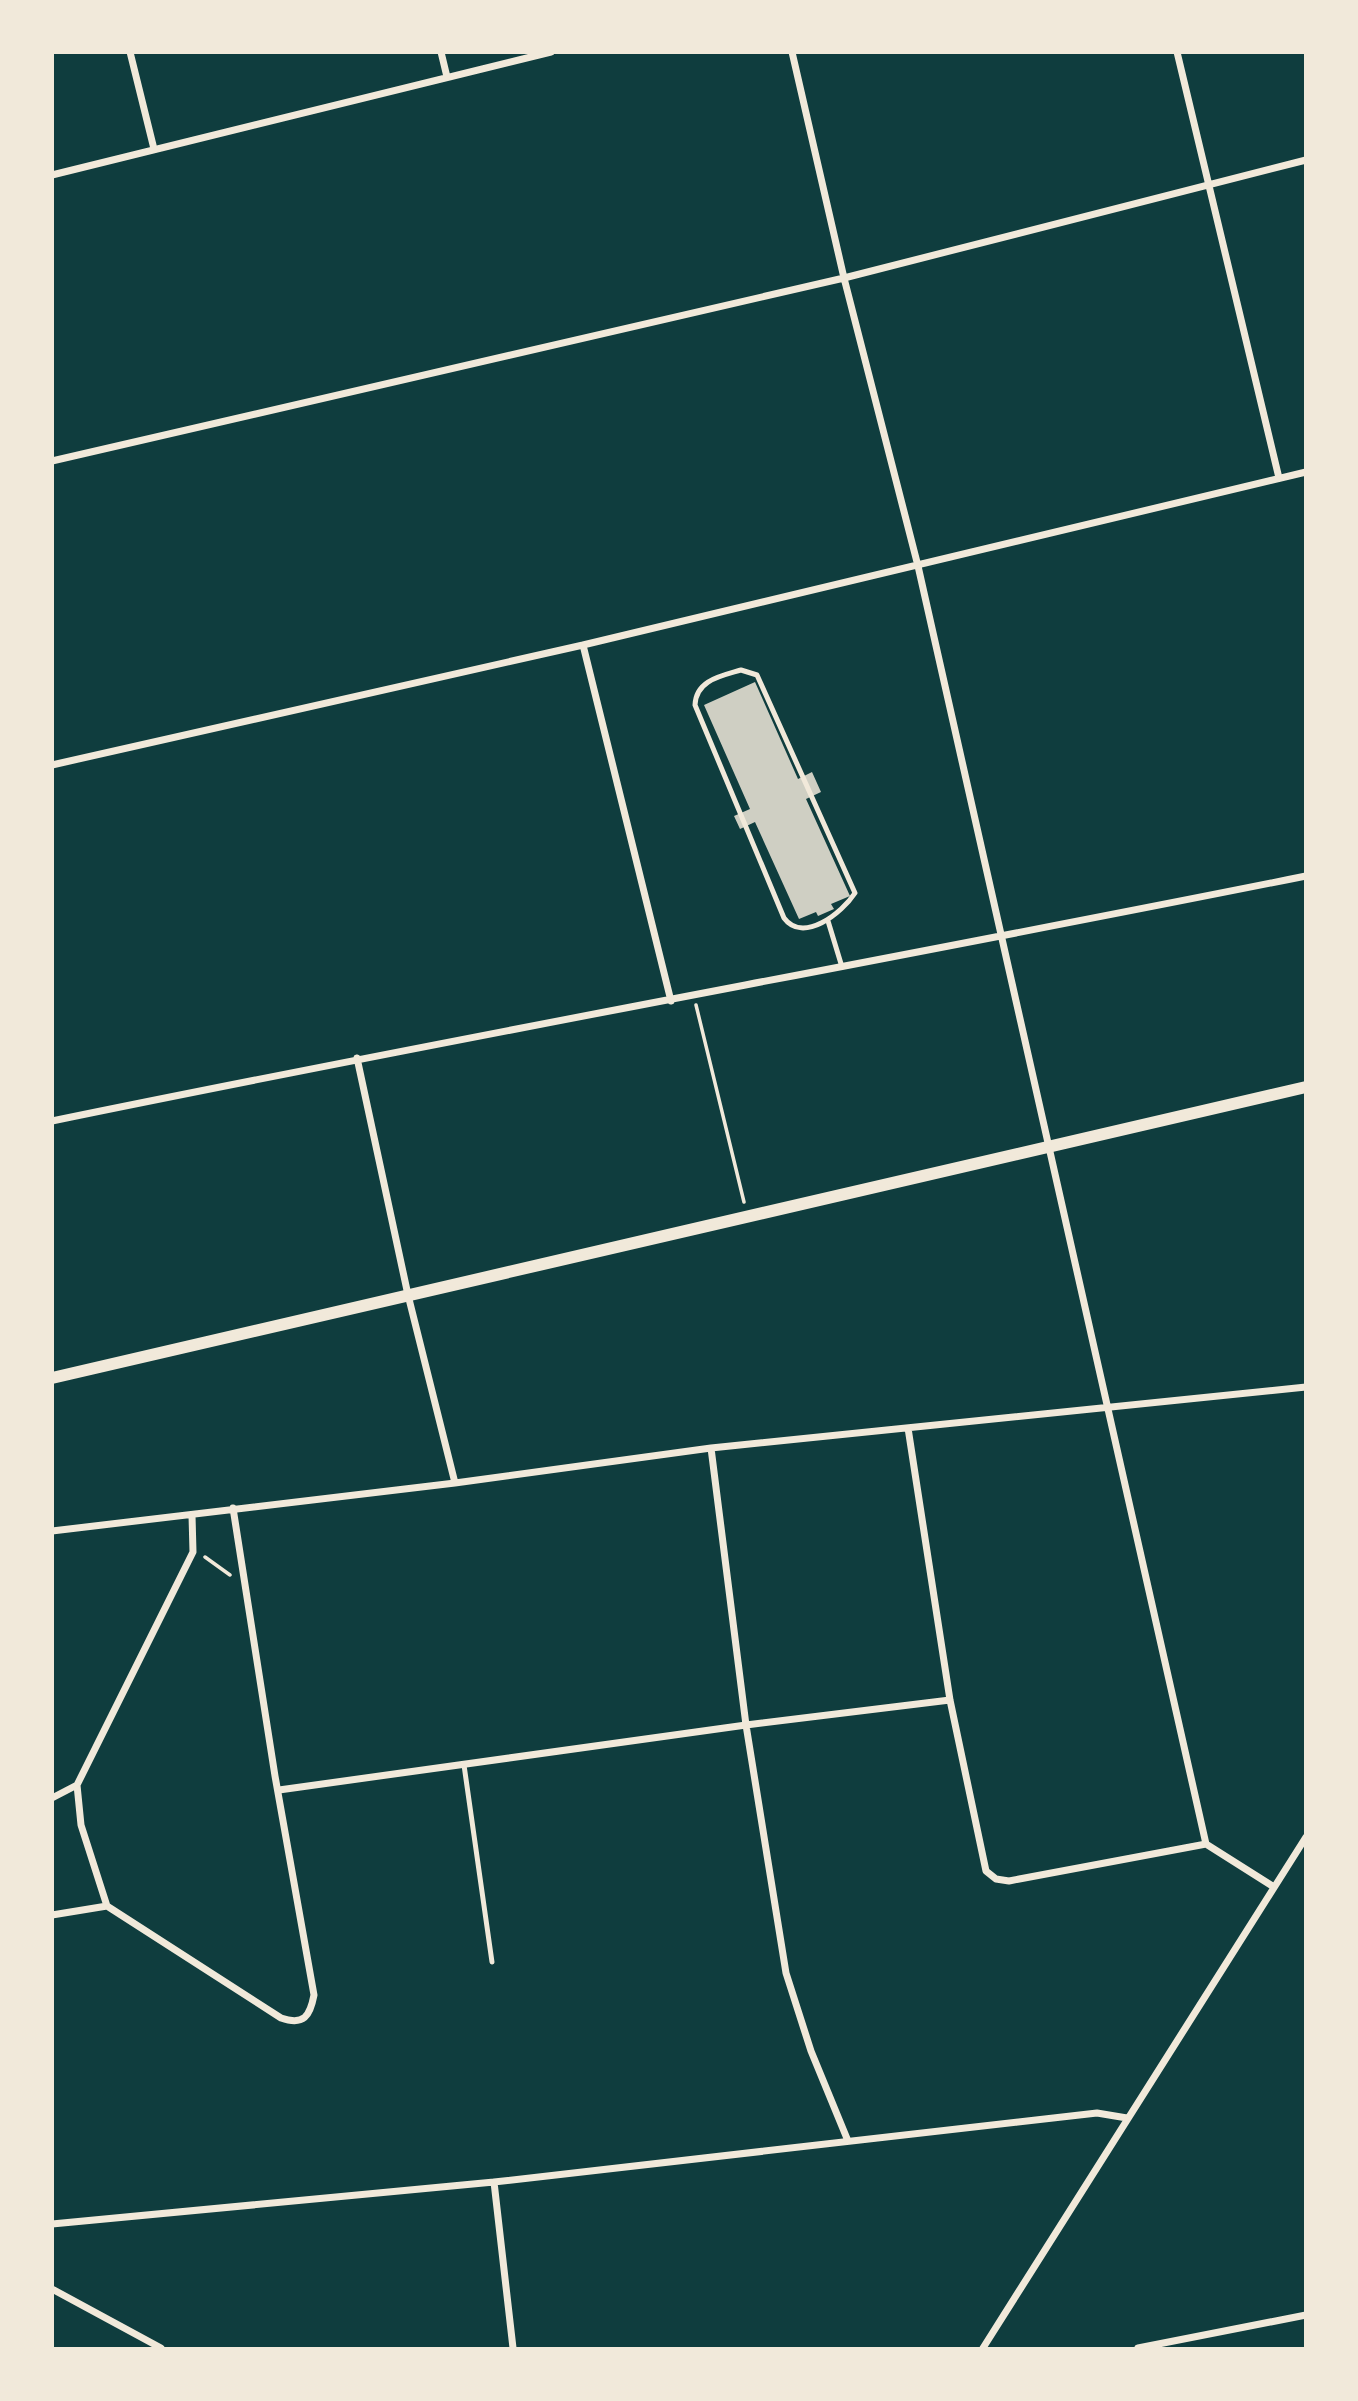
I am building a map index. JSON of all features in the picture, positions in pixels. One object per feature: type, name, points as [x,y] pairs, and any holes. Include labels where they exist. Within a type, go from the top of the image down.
[{"type":"street","points":[[130,52],[154,149]]},
{"type":"street","points":[[441,52],[447,78]]},
{"type":"street","points":[[52,175],[551,52]]},
{"type":"street","points":[[792,52],[844,278],[918,566],[1110,1406],[1206,1844]]},
{"type":"street","points":[[1177,52],[1211,184],[1279,478]]},
{"type":"street","points":[[52,461],[844,278],[1306,160]]},
{"type":"street","points":[[52,765],[583,645],[1306,472]]},
{"type":"street","points":[[583,645],[671,1001]]},
{"type":"street","points":[[52,1121],[357,1058],[694,997],[1306,876]]},
{"type":"street","points":[[357,1058],[408,1295],[455,1483]]},
{"type":"street","points":[[52,1378],[1306,1087]]},
{"type":"street","points":[[52,1531],[455,1483],[711,1448],[1306,1387]]},
{"type":"street","points":[[908,1428],[950,1700],[986,1871],[996,1879],[1009,1881],[1206,1844],[1274,1887]]},
{"type":"street","points":[[711,1448],[746,1725],[786,1973],[811,2051],[848,2141]]},
{"type":"street","points":[[192,1515],[193,1552],[77,1785],[79,1815],[107,1906],[281,2018],[295,2023],[303,2021],[311,2011],[314,1995],[233,1508]]},
{"type":"street","points":[[279,1790],[746,1725],[950,1700]]},
{"type":"street","points":[[52,1798],[77,1785]]},
{"type":"street","points":[[983,2348],[1306,1837]]},
{"type":"street","points":[[52,1915],[107,1906]]},
{"type":"street","points":[[52,2224],[494,2182],[1097,2113],[1127,2118]]},
{"type":"street","points":[[494,2182],[513,2348]]},
{"type":"street","points":[[52,2289],[162,2348]]},
{"type":"street","points":[[1138,2348],[1306,2315]]},
{"type":"lane","points":[[741,670],[757,675],[855,893],[828,921],[799,929],[790,926],[784,918],[695,705],[700,688],[707,681],[741,670]]},
{"type":"lane","points":[[828,921],[842,967]]},
{"type":"lane","points":[[464,1765],[492,1962]]},
{"type":"path","points":[[694,997],[748,1216]]},
{"type":"path","points":[[193,1552],[245,1586]]},
{"type":"building","points":[[755,682],[798,779],[812,772],[821,792],[806,799],[850,896],[831,904],[834,909],[818,916],[816,912],[799,919],[755,822],[740,829],[734,816],[750,809],[704,705]]}]
